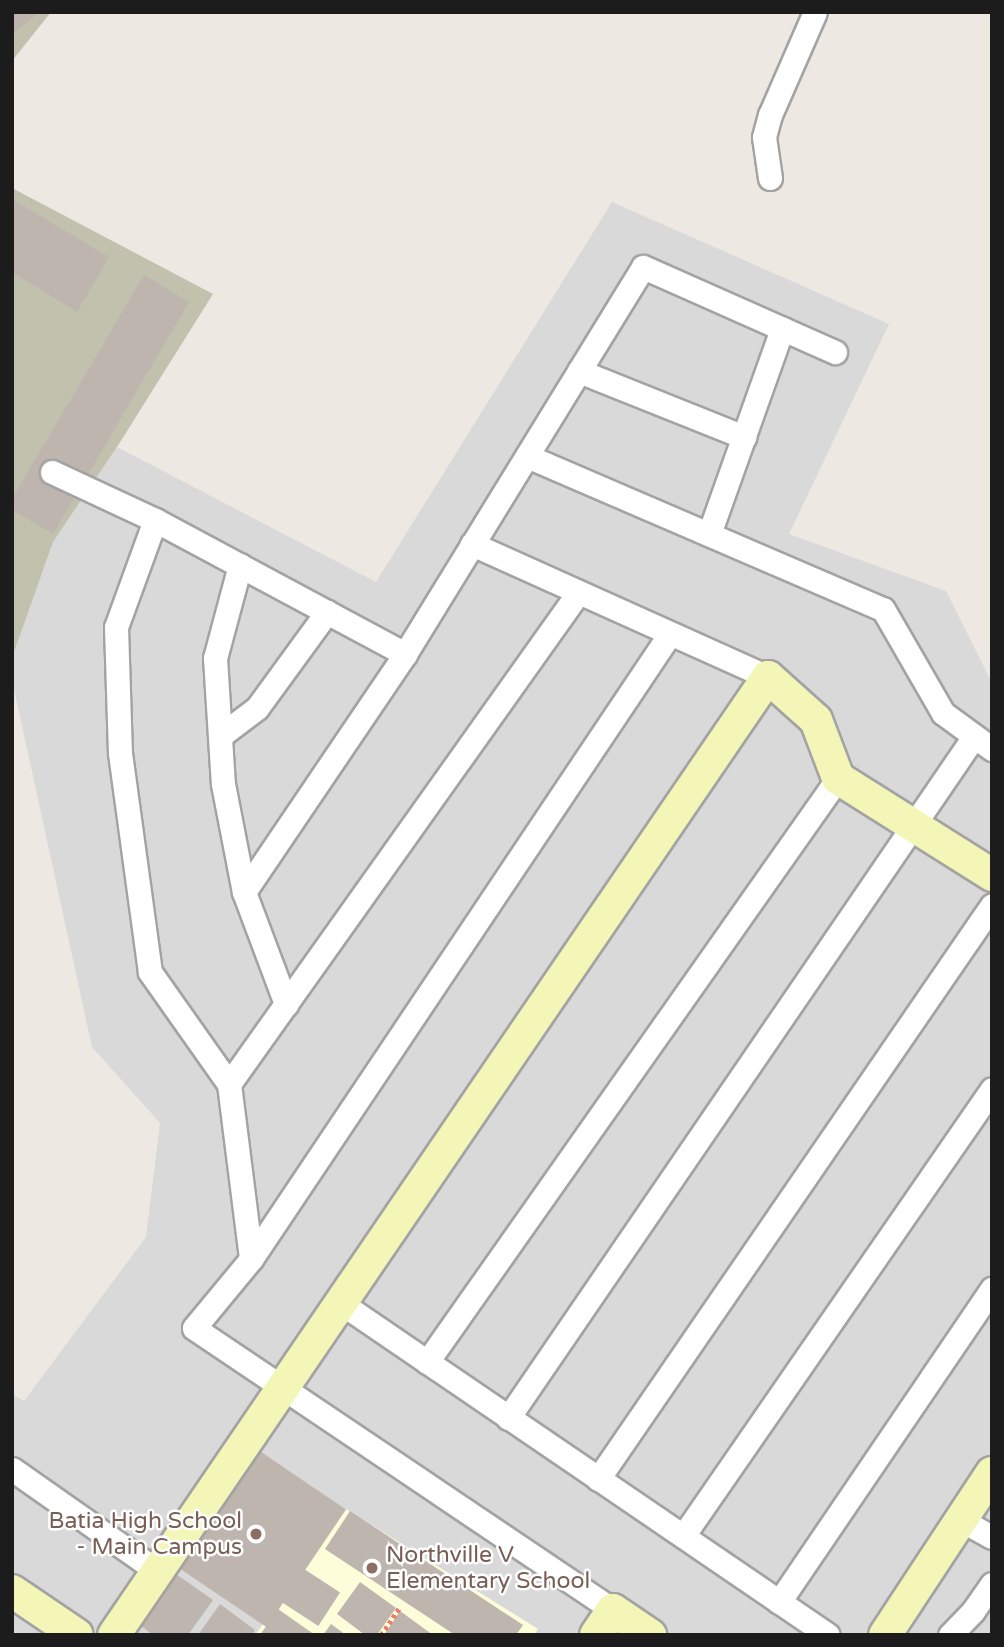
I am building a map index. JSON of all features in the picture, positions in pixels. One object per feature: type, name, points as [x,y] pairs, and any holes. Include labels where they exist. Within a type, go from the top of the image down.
[{"type":"street","points":[[769,178],[764,137],[770,115],[815,12]]},
{"type":"street","points":[[244,892],[405,653],[643,267],[835,352]]},
{"type":"street","points":[[709,534],[782,329]]},
{"type":"street","points":[[579,371],[744,437]]},
{"type":"street","points":[[508,1418],[914,825],[983,744],[943,713],[883,609],[527,456]]},
{"type":"street","points":[[52,472],[155,520],[405,653]]},
{"type":"street","points":[[155,520],[116,627],[120,753],[150,972],[229,1084],[251,1259]]},
{"type":"street","points":[[472,544],[669,635],[768,677],[816,720],[838,778],[992,875]]},
{"type":"street","points":[[240,565],[215,657],[223,784],[244,892],[286,1004]]},
{"type":"street","points":[[229,1084],[578,593]]},
{"type":"street","points":[[220,736],[257,708],[327,612]]},
{"type":"street","points":[[650,1635],[605,1623],[284,1386],[194,1328],[251,1259],[669,635]]},
{"type":"street","points":[[114,1635],[768,677]]},
{"type":"street","points":[[427,1362],[838,778]]},
{"type":"street","points":[[598,1479],[992,905]]},
{"type":"street","points":[[683,1536],[992,1089]]},
{"type":"street","points":[[779,1602],[992,1289]]},
{"type":"street","points":[[341,1303],[828,1635]]},
{"type":"street","points":[[12,1469],[157,1572]]},
{"type":"street","points":[[885,1635],[992,1473]]},
{"type":"street","points":[[961,1520],[992,1537]]},
{"type":"street","points":[[950,1635],[973,1611],[992,1584]]},
{"type":"street","points":[[12,1591],[77,1635]]},
{"type":"path","points":[[381,1635],[399,1608]]},
{"type":"shaded area","points":[[12,12],[51,12],[12,61]]},
{"type":"shaded area","points":[[12,188],[213,294],[117,447],[53,542],[12,658]]},
{"type":"shaded area","points":[[612,202],[889,324],[789,534],[946,591],[992,683],[992,1635],[12,1635],[12,1394],[24,1401],[146,1237],[160,1123],[92,1047],[12,680],[12,658],[53,542],[117,447],[376,582]]},
{"type":"shaded area","name":"Northville V Elementary School","points":[[346,1509],[538,1629],[534,1635],[255,1635]]},
{"type":"building","points":[[12,12],[35,12],[37,14],[12,35]]},
{"type":"building","points":[[12,199],[109,257],[77,312],[12,272]]},
{"type":"building","points":[[144,275],[189,302],[53,534],[12,510],[12,499]]},
{"type":"building","name":"Batia High School - Main Campus","points":[[249,1444],[346,1509],[267,1627],[170,1562]]},
{"type":"building","points":[[350,1511],[523,1625],[516,1635],[455,1635],[325,1549]]},
{"type":"building","points":[[304,1569],[340,1592],[318,1626],[282,1603]]},
{"type":"building","points":[[173,1572],[213,1600],[188,1635],[153,1635],[137,1623]]},
{"type":"building","points":[[360,1582],[396,1608],[377,1635],[365,1635],[337,1614]]},
{"type":"building","points":[[220,1604],[255,1630],[252,1635],[198,1635]]},
{"type":"building","points":[[278,1609],[315,1635],[260,1635]]},
{"type":"building","points":[[400,1611],[433,1635],[384,1635]]},
{"type":"building","points":[[331,1624],[346,1635],[323,1635]]},
{"type":"place","name":"Batia High School - Main Campus","points":[[256,1534]]},
{"type":"place","name":"Northville V Elementary School","points":[[372,1568]]}]
